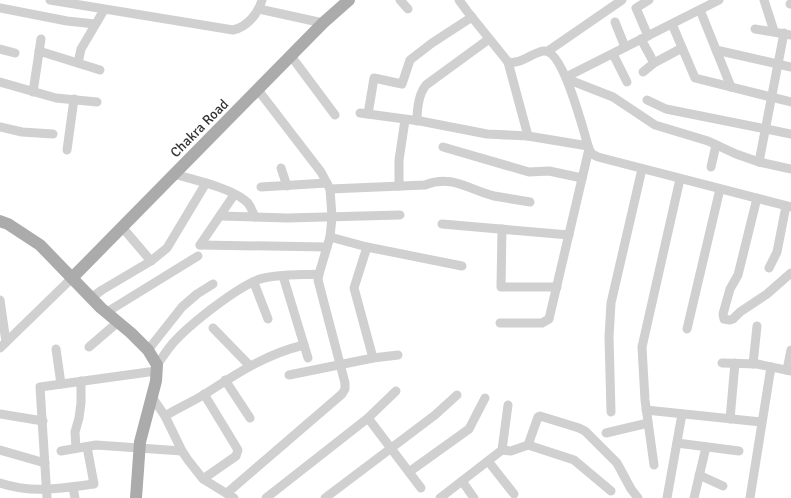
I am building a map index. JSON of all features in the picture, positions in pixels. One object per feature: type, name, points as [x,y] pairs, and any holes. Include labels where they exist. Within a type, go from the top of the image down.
[{"type":"main road","name":"Chakra Road","points":[[72,278],[291,56],[349,0]]},
{"type":"main road","points":[[0,221],[8,224],[40,244],[91,298],[132,333],[148,350],[157,368],[156,381],[140,448],[136,498]]},
{"type":"street","points":[[50,0],[233,30],[241,28],[247,24],[260,4],[323,24]]},
{"type":"street","points":[[400,0],[408,9]]},
{"type":"street","points":[[459,0],[508,62],[528,136]]},
{"type":"street","points":[[508,62],[512,63],[527,59],[543,50],[548,51],[622,0]]},
{"type":"street","points":[[649,0],[636,8],[654,63]]},
{"type":"street","points":[[567,79],[570,75],[719,0]]},
{"type":"street","points":[[764,0],[774,31]]},
{"type":"street","points":[[0,8],[67,21],[95,24]]},
{"type":"street","points":[[78,63],[81,49],[104,10]]},
{"type":"street","points":[[700,10],[731,87]]},
{"type":"street","points":[[472,18],[432,43],[410,60],[402,84],[374,78],[364,113],[487,134],[528,136],[588,148]]},
{"type":"street","points":[[615,22],[625,47]]},
{"type":"street","points":[[672,24],[695,78],[791,102]]},
{"type":"street","points":[[755,29],[788,34],[778,64],[759,162]]},
{"type":"street","points":[[33,92],[41,39]]},
{"type":"street","points":[[417,121],[417,110],[421,91],[426,85],[489,39]]},
{"type":"street","points":[[643,72],[654,63],[682,48]]},
{"type":"street","points":[[0,49],[15,53]]},
{"type":"street","points":[[716,50],[791,67]]},
{"type":"street","points":[[39,51],[100,70]]},
{"type":"street","points":[[548,51],[567,79],[588,148],[592,154],[642,169],[789,206],[777,252],[769,268]]},
{"type":"street","points":[[613,54],[626,82]]},
{"type":"street","points":[[291,56],[335,115]]},
{"type":"street","points":[[567,79],[613,97],[655,125],[708,141],[736,154],[759,162],[791,169]]},
{"type":"street","points":[[0,82],[60,99],[97,102]]},
{"type":"street","points":[[152,397],[165,416],[182,450],[203,479],[231,496],[342,394],[345,389],[345,383],[318,280],[330,237],[332,217],[328,186],[321,172],[258,90]]},
{"type":"street","points":[[67,150],[74,99]]},
{"type":"street","points":[[647,100],[666,108],[791,134]]},
{"type":"street","points":[[399,186],[399,160],[405,120]]},
{"type":"street","points":[[0,127],[22,132],[53,134]]},
{"type":"street","points":[[711,167],[716,145]]},
{"type":"street","points":[[444,147],[529,172],[549,171],[582,178]]},
{"type":"street","points":[[500,323],[531,324],[546,322],[550,316],[588,148]]},
{"type":"street","points":[[281,168],[287,186]]},
{"type":"street","points":[[611,412],[609,337],[611,303],[642,169]]},
{"type":"street","points":[[174,174],[216,186],[234,195],[248,204],[255,217]]},
{"type":"street","points":[[654,464],[646,410],[642,347],[680,179]]},
{"type":"street","points":[[261,187],[399,186],[425,185],[432,182],[455,182],[493,196],[530,202]]},
{"type":"street","points":[[91,298],[151,261],[167,248],[206,183]]},
{"type":"street","points":[[687,329],[720,189]]},
{"type":"street","points":[[234,195],[200,245],[327,247]]},
{"type":"street","points":[[757,198],[738,275],[730,289],[724,319],[733,319],[740,312],[767,294],[791,273]]},
{"type":"street","points":[[220,216],[287,218],[400,215]]},
{"type":"street","points":[[442,224],[569,235]]},
{"type":"street","points":[[122,227],[151,261]]},
{"type":"street","points":[[502,229],[501,287],[557,287]]},
{"type":"street","points":[[330,237],[367,247],[462,266]]},
{"type":"street","points":[[367,247],[354,288],[373,358]]},
{"type":"street","points":[[107,312],[198,256]]},
{"type":"street","points":[[47,494],[40,387],[157,368],[174,342],[236,291],[260,279],[319,274]]},
{"type":"street","points":[[283,276],[308,358]]},
{"type":"street","points":[[3,345],[72,278]]},
{"type":"street","points":[[254,282],[268,319]]},
{"type":"street","points":[[148,350],[182,307],[197,294],[213,284]]},
{"type":"street","points":[[0,300],[3,345]]},
{"type":"street","points":[[89,347],[118,322]]},
{"type":"street","points":[[753,364],[757,326]]},
{"type":"street","points":[[213,328],[250,366]]},
{"type":"street","points":[[165,416],[250,366],[284,350],[304,345]]},
{"type":"street","points":[[56,349],[61,384]]},
{"type":"street","points":[[722,363],[753,364],[789,371],[791,350]]},
{"type":"street","points":[[288,375],[373,358],[398,355]]},
{"type":"street","points":[[730,419],[735,363]]},
{"type":"street","points":[[750,498],[771,367]]},
{"type":"street","points":[[225,380],[250,418]]},
{"type":"street","points":[[76,448],[75,432],[81,403],[81,381]]},
{"type":"street","points":[[266,498],[368,418],[396,391]]},
{"type":"street","points":[[203,479],[236,456],[238,453],[238,450],[204,394]]},
{"type":"street","points":[[325,498],[435,415],[457,396]]},
{"type":"street","points":[[408,472],[469,429],[485,398]]},
{"type":"street","points":[[440,498],[502,450],[508,405]]},
{"type":"street","points":[[646,410],[761,422]]},
{"type":"street","points":[[0,414],[43,421]]},
{"type":"street","points":[[667,498],[682,414]]},
{"type":"street","points":[[528,445],[538,417],[540,416],[579,428],[585,431],[617,462],[638,498]]},
{"type":"street","points":[[368,418],[421,488]]},
{"type":"street","points":[[606,433],[648,423]]},
{"type":"street","points":[[677,443],[739,451]]},
{"type":"street","points":[[61,451],[96,445],[182,450]]},
{"type":"street","points":[[502,450],[511,451],[528,445],[574,460],[611,491]]},
{"type":"street","points":[[0,483],[14,488],[47,494],[73,487],[94,484],[87,447]]},
{"type":"street","points":[[694,498],[706,447]]},
{"type":"street","points":[[1,454],[45,463]]},
{"type":"street","points":[[488,461],[514,494]]},
{"type":"street","points":[[699,475],[723,486]]},
{"type":"street","points":[[462,481],[474,498]]},
{"type":"street","points":[[73,487],[75,498]]}]
